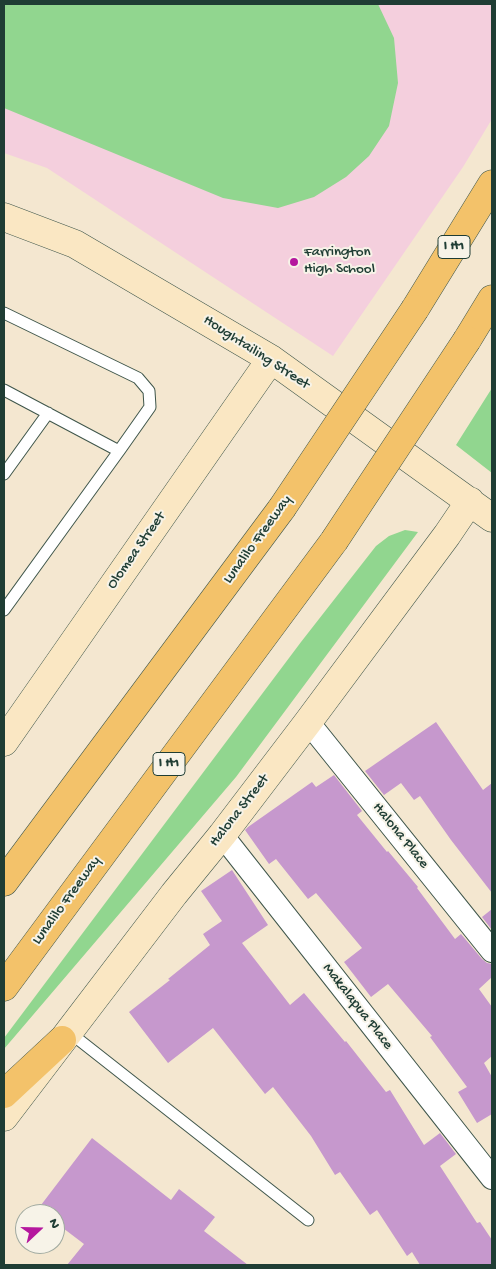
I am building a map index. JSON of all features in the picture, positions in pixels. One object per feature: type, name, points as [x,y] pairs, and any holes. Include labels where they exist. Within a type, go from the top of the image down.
[{"type":"highway","name":"Lunalilo Freeway","points":[[4,882],[282,508],[415,309],[492,184]]},
{"type":"highway","name":"Lunalilo Freeway","points":[[4,987],[334,540],[468,340],[492,299]]},
{"type":"highway","points":[[4,1094],[65,1036]]},
{"type":"main road","name":"Houghtailing Street","points":[[4,217],[75,244],[270,359],[492,518]]},
{"type":"main road","name":"Olomea Street","points":[[4,742],[270,359]]},
{"type":"main road","name":"Halona Street","points":[[4,1117],[174,894],[222,836],[447,535],[470,501]]},
{"type":"street","name":"Halona Place","points":[[308,722],[492,951]]},
{"type":"street","name":"Makalapua Place","points":[[222,836],[492,1178]]},
{"type":"lane","points":[[4,313],[138,378],[149,391],[150,407],[4,610]]},
{"type":"lane","points":[[4,390],[119,451]]},
{"type":"lane","points":[[4,474],[48,413]]},
{"type":"lane","points":[[65,1036],[308,1220]]},
{"type":"shaded area","name":"Farrington High School","points":[[4,4],[492,4],[492,119],[463,167],[333,356],[47,168],[4,153]]},
{"type":"green space","points":[[4,4],[378,4],[394,38],[398,83],[389,126],[369,156],[346,177],[314,197],[278,208],[223,198],[4,108]]},
{"type":"green space","points":[[492,388],[492,473],[456,445]]},
{"type":"green space","points":[[405,530],[418,532],[236,777],[4,1049],[4,1038],[301,642],[376,546],[389,536]]},
{"type":"building","points":[[436,722],[483,790],[492,783],[492,893],[420,796],[414,800],[401,783],[384,795],[365,771]]},
{"type":"building","points":[[334,775],[362,811],[357,815],[418,887],[455,939],[461,934],[482,959],[492,964],[492,977],[479,989],[492,1007],[492,1056],[484,1063],[492,1077],[492,1114],[477,1123],[458,1092],[467,1087],[430,1037],[432,1036],[388,984],[371,997],[344,962],[362,948],[316,893],[308,899],[276,859],[269,864],[245,830],[312,782],[316,787]]},
{"type":"building","points":[[232,870],[268,925],[242,943],[290,1005],[304,993],[346,1041],[386,1092],[390,1090],[424,1145],[440,1133],[456,1154],[440,1166],[477,1223],[480,1222],[492,1240],[492,1265],[420,1265],[412,1252],[407,1256],[377,1210],[370,1215],[340,1172],[335,1175],[311,1136],[273,1087],[265,1094],[213,1028],[168,1063],[129,1012],[210,945],[203,934],[222,921],[201,891]]},
{"type":"building","points":[[492,909],[492,930],[482,917]]},
{"type":"building","points":[[92,1138],[171,1200],[179,1189],[215,1217],[204,1231],[248,1265],[67,1265],[84,1244],[65,1230],[65,1204],[42,1204]]},
{"type":"place","name":"Farrington High School","points":[[294,262]]}]
